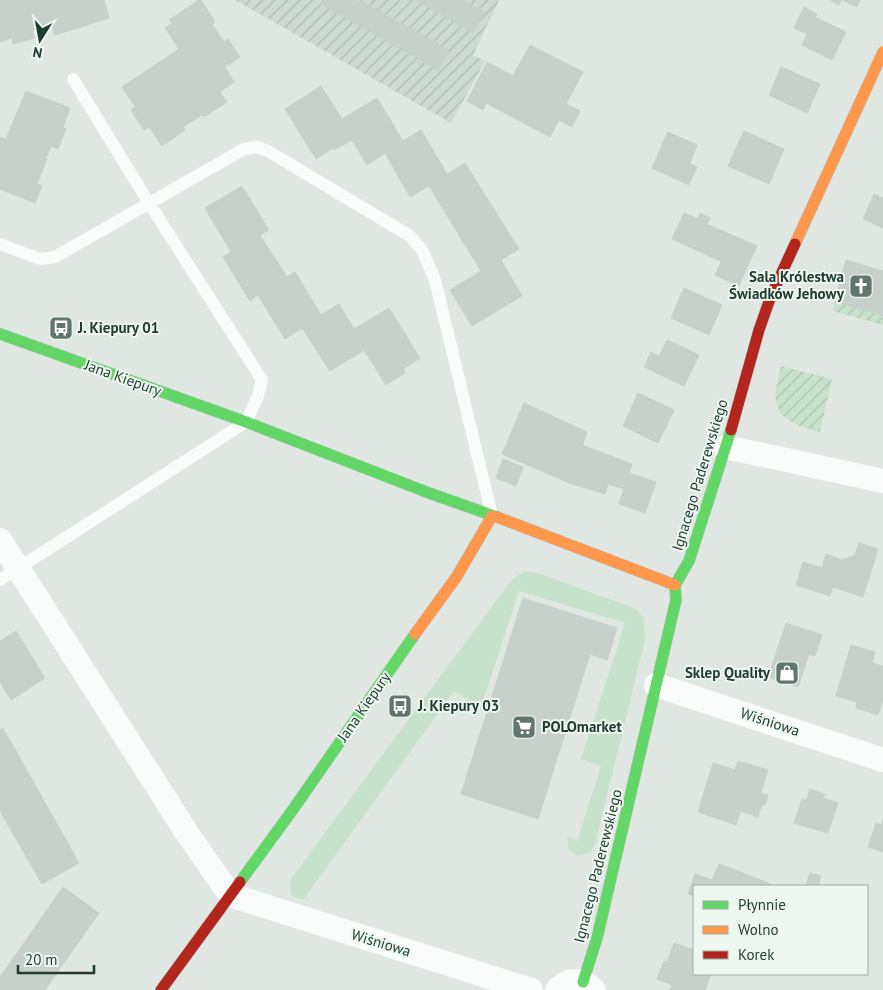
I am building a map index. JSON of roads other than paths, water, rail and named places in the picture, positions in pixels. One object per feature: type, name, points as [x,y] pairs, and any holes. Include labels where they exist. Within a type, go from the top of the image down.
[{"type":"street","name":"Ignacego Paderewskiego","points":[[589,986],[597,938],[676,600],[675,585],[689,560],[726,447],[759,330],[772,296],[883,52]]},
{"type":"street","name":"Jana Kiepury","points":[[0,334],[246,422],[429,493],[633,567],[675,585]]},
{"type":"street","points":[[726,447],[883,481]]},
{"type":"street","name":"Jana Kiepury","points":[[161,990],[294,808],[457,576],[492,516]]},
{"type":"street","points":[[0,540],[9,575],[230,895]]},
{"type":"street","name":"Wiśniowa","points":[[656,685],[883,760]]},
{"type":"street","name":"Wiśniowa","points":[[230,895],[531,990]]},
{"type":"street","points":[[557,990],[565,983],[574,980],[589,986]]},
{"type":"lane","points":[[9,575],[246,422],[258,396],[262,380],[148,204],[73,79]]},
{"type":"lane","points":[[0,244],[40,259],[56,257],[244,149],[257,147],[268,151],[410,236],[422,250],[435,280],[492,516]]},
{"type":"place","name":"Sala Królestwa Świadków Jehowy","points":[[861,286]]},
{"type":"place","name":"J. Kiepury 01","points":[[61,328]]},
{"type":"place","name":"Sklep Quality","points":[[787,673]]},
{"type":"place","name":"J. Kiepury 03","points":[[400,706]]},
{"type":"place","name":"POLOmarket","points":[[524,727]]}]
